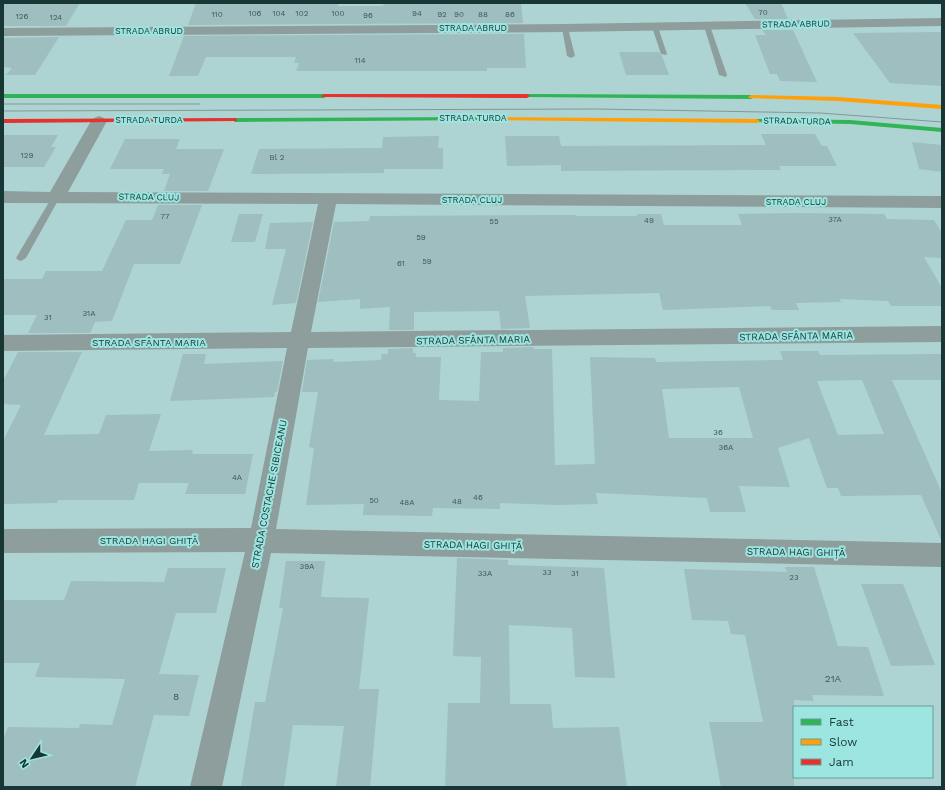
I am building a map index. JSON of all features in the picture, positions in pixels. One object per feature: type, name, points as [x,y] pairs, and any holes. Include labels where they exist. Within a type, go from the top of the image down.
[{"type":"main road","points":[[3,96],[691,96],[838,99],[942,107]]},
{"type":"main road","name":"STRADA TURDA","points":[[3,121],[598,118],[850,122],[942,130]]},
{"type":"street","name":"STRADA ABRUD","points":[[3,32],[565,28],[942,22]]},
{"type":"street","points":[[56,197],[99,121]]},
{"type":"street","name":"STRADA CLUJ","points":[[3,197],[942,202]]},
{"type":"street","name":"STRADA COSTACHE SIBICEANU","points":[[206,787],[261,540],[298,342],[328,199]]},
{"type":"street","name":"STRADA SFÂNTA MARIA","points":[[3,343],[298,342],[942,334]]},
{"type":"street","name":"STRADA HAGI GHIȚĂ","points":[[3,541],[261,540],[942,555]]},
{"type":"lane","points":[[706,26],[723,75]]},
{"type":"lane","points":[[655,27],[664,54]]},
{"type":"lane","points":[[565,28],[571,56]]},
{"type":"lane","points":[[21,258],[56,197]]},
{"type":"building","points":[[3,3],[80,3],[66,26],[3,26]]},
{"type":"building","points":[[196,3],[338,3],[338,6],[383,6],[384,3],[521,3],[523,23],[188,25]]},
{"type":"building","points":[[745,3],[781,3],[788,19],[755,19]]},
{"type":"building","points":[[762,30],[793,30],[817,82],[780,81],[777,74],[770,74],[755,35],[766,35]]},
{"type":"building","points":[[942,32],[942,86],[890,83],[853,33]]},
{"type":"building","points":[[524,34],[526,68],[487,68],[487,71],[296,71],[299,63],[294,63],[296,57],[206,57],[198,76],[169,76],[184,36]]},
{"type":"building","points":[[59,37],[35,75],[6,75],[12,68],[3,67],[3,38]]},
{"type":"building","points":[[619,52],[659,52],[669,75],[626,75]]},
{"type":"building","points":[[761,134],[815,134],[822,146],[827,146],[837,166],[779,166],[781,170],[561,171],[561,165],[507,166],[505,136],[559,136],[561,146],[766,145]]},
{"type":"building","points":[[3,135],[58,135],[51,147],[56,147],[44,167],[3,167]]},
{"type":"building","points":[[439,136],[438,148],[443,148],[443,169],[384,169],[384,173],[251,174],[259,149],[382,148],[383,137]]},
{"type":"building","points":[[125,139],[180,139],[176,149],[224,149],[208,191],[164,191],[170,174],[162,174],[164,169],[110,169]]},
{"type":"building","points":[[912,142],[942,145],[942,172],[919,169]]},
{"type":"building","points":[[158,205],[202,205],[180,264],[134,264],[112,321],[95,322],[90,333],[28,333],[37,315],[3,315],[3,279],[42,279],[46,271],[102,271],[126,220],[152,220]]},
{"type":"building","points":[[239,214],[263,214],[255,242],[231,242]]},
{"type":"building","points":[[637,214],[661,214],[664,225],[742,225],[738,214],[884,214],[887,219],[934,220],[942,233],[942,258],[924,257],[942,288],[942,306],[891,306],[888,301],[840,299],[841,302],[796,303],[799,310],[772,310],[770,306],[663,310],[659,293],[525,296],[530,328],[501,329],[499,311],[414,312],[414,330],[389,330],[390,307],[360,309],[360,299],[318,302],[334,222],[369,221],[370,216],[637,216]]},
{"type":"building","points":[[313,222],[296,303],[272,305],[286,249],[265,249],[270,223]]},
{"type":"building","points":[[533,347],[534,349],[552,349],[555,465],[595,464],[590,357],[655,358],[656,362],[783,360],[780,351],[818,351],[820,355],[942,354],[942,380],[892,380],[942,493],[942,542],[921,495],[841,496],[838,488],[827,488],[809,438],[778,448],[790,487],[739,486],[746,512],[710,512],[707,498],[596,493],[598,504],[556,505],[500,503],[500,509],[433,508],[432,516],[363,515],[364,504],[306,505],[314,448],[309,447],[318,392],[302,392],[307,360],[334,359],[333,362],[381,360],[382,354],[388,354],[388,349],[413,348],[413,353],[416,353],[416,357],[441,357],[439,400],[479,401],[481,352],[503,352],[503,348]],"holes":[[[862,380],[884,434],[838,435],[817,381]],[[739,387],[753,438],[669,438],[662,389]]]},
{"type":"building","points":[[18,352],[82,352],[44,435],[99,434],[106,415],[161,414],[149,451],[193,450],[192,454],[253,454],[245,494],[185,494],[189,483],[139,483],[134,500],[58,500],[57,503],[3,504],[3,441],[21,405],[3,404],[3,381]]},
{"type":"building","points":[[183,354],[206,354],[204,364],[283,361],[277,392],[275,392],[274,397],[170,401]]},
{"type":"building","points":[[457,558],[508,560],[508,565],[604,568],[615,678],[575,677],[572,628],[509,625],[510,704],[551,704],[553,728],[619,727],[627,787],[445,787],[448,703],[480,703],[481,657],[453,656]]},
{"type":"building","points":[[286,561],[325,561],[321,597],[369,598],[359,689],[379,689],[370,787],[336,787],[344,726],[293,725],[284,787],[241,787],[255,702],[265,702],[283,608],[279,608]]},
{"type":"building","points":[[785,567],[814,567],[838,646],[868,647],[884,696],[812,695],[814,701],[794,700],[794,787],[721,787],[709,722],[763,722],[745,635],[731,634],[728,621],[692,620],[684,569],[787,572]]},
{"type":"building","points":[[168,568],[226,568],[216,613],[176,613],[159,674],[199,675],[189,716],[154,715],[135,787],[3,787],[3,739],[8,727],[79,728],[80,724],[112,725],[125,679],[35,677],[40,663],[3,663],[3,600],[64,600],[71,581],[164,582]]},
{"type":"building","points":[[861,584],[903,584],[935,665],[891,666]]},
{"type":"tram line","points":[[3,104],[200,104]]},
{"type":"tram line","points":[[3,111],[596,109],[820,113],[942,122]]},
{"type":"traffic: fast","points":[[3,96],[324,96]]},
{"type":"traffic: fast","points":[[527,96],[751,97]]},
{"type":"traffic: fast","points":[[235,120],[484,119]]},
{"type":"traffic: fast","points":[[757,121],[850,122],[942,130]]},
{"type":"traffic: slow","points":[[751,97],[838,99],[942,107]]},
{"type":"traffic: slow","points":[[484,119],[757,121]]},
{"type":"traffic: jam","points":[[324,96],[527,96]]},
{"type":"traffic: jam","points":[[3,121],[235,120]]}]
